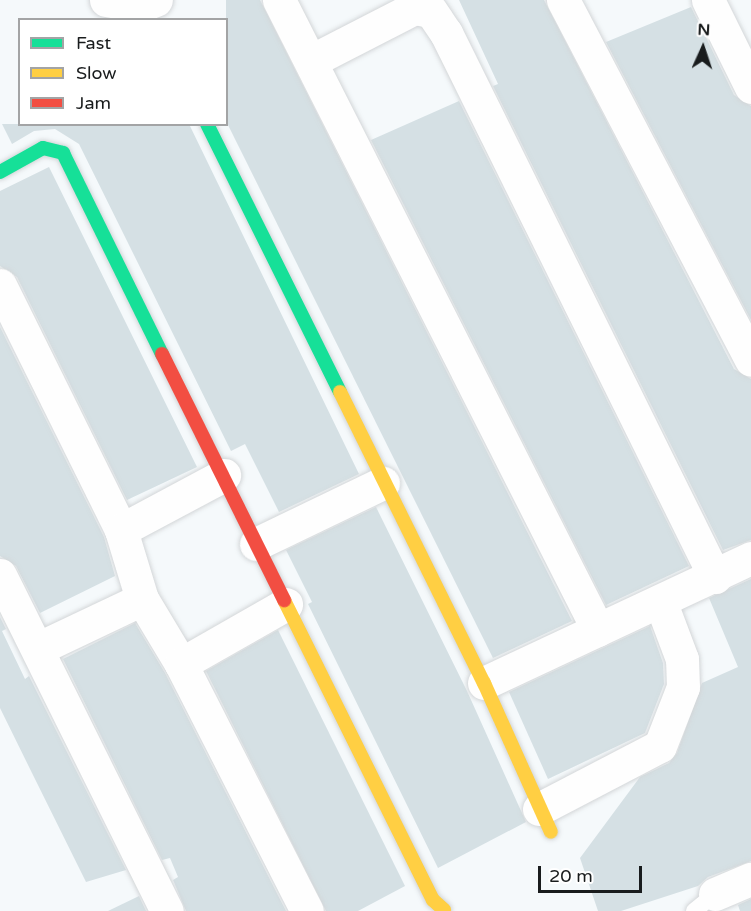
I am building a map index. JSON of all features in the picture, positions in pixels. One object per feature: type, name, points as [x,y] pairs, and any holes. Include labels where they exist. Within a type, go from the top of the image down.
[{"type":"street","points":[[106,0],[153,8]]},
{"type":"street","points":[[279,0],[598,630]]},
{"type":"street","points":[[563,0],[751,360]]},
{"type":"street","points":[[708,0],[751,87]]},
{"type":"street","points":[[311,61],[414,8],[431,11],[446,33],[715,577]]},
{"type":"street","points":[[208,126],[484,683],[545,820],[660,746],[683,687],[682,659],[661,603]]},
{"type":"street","points":[[0,172],[43,148],[55,148],[63,153],[224,475],[432,907]]},
{"type":"street","points":[[0,285],[122,530],[142,599],[181,664],[307,911]]},
{"type":"street","points":[[122,530],[224,475]]},
{"type":"street","points":[[256,544],[383,483]]},
{"type":"street","points":[[484,683],[661,603],[751,558]]},
{"type":"street","points":[[0,575],[39,648],[167,911]]},
{"type":"street","points":[[39,648],[142,599]]},
{"type":"street","points":[[181,664],[286,604]]},
{"type":"street","points":[[704,902],[751,879]]},
{"type":"building","points":[[226,0],[260,0],[572,621],[493,658],[228,125],[228,18],[226,18]]},
{"type":"building","points":[[459,0],[544,0],[734,369],[751,379],[751,540],[723,550],[493,86],[498,84]]},
{"type":"building","points":[[691,7],[734,95],[751,106],[751,320],[606,42]]},
{"type":"building","points":[[459,101],[689,566],[606,605],[371,140]]},
{"type":"building","points":[[2,124],[18,124],[18,126],[190,126],[359,474],[279,512],[245,444],[231,451],[79,144],[55,129],[34,131],[12,144]]},
{"type":"building","points":[[49,167],[197,467],[127,500],[17,277],[0,266],[0,191]]},
{"type":"building","points":[[0,327],[104,537],[115,576],[40,613],[16,566],[0,556]]},
{"type":"building","points":[[376,507],[467,691],[526,822],[438,868],[308,604],[312,602],[286,550]]},
{"type":"building","points":[[751,579],[751,861],[708,877],[698,886],[621,911],[598,911],[580,858],[640,777],[669,763],[677,753],[702,683],[738,667],[709,598]]},
{"type":"building","points":[[0,617],[6,629],[2,631],[25,679],[29,676],[126,870],[86,882],[0,708]]},
{"type":"building","points":[[135,623],[165,673],[286,911],[186,911],[173,880],[178,877],[170,858],[162,860],[63,659]]},
{"type":"building","points":[[650,626],[663,663],[664,684],[645,733],[548,779],[509,692]]},
{"type":"building","points":[[278,630],[405,886],[358,911],[326,911],[206,671]]},
{"type":"building","points":[[139,896],[146,911],[108,911]]},
{"type":"building","points":[[751,899],[751,911],[740,911],[738,905]]},
{"type":"traffic: fast","points":[[208,126],[340,392]]},
{"type":"traffic: fast","points":[[0,172],[43,148],[63,153],[162,354]]},
{"type":"traffic: slow","points":[[340,392],[484,683],[551,832]]},
{"type":"traffic: slow","points":[[284,600],[433,900],[444,910]]},
{"type":"traffic: jam","points":[[162,354],[284,600]]}]
